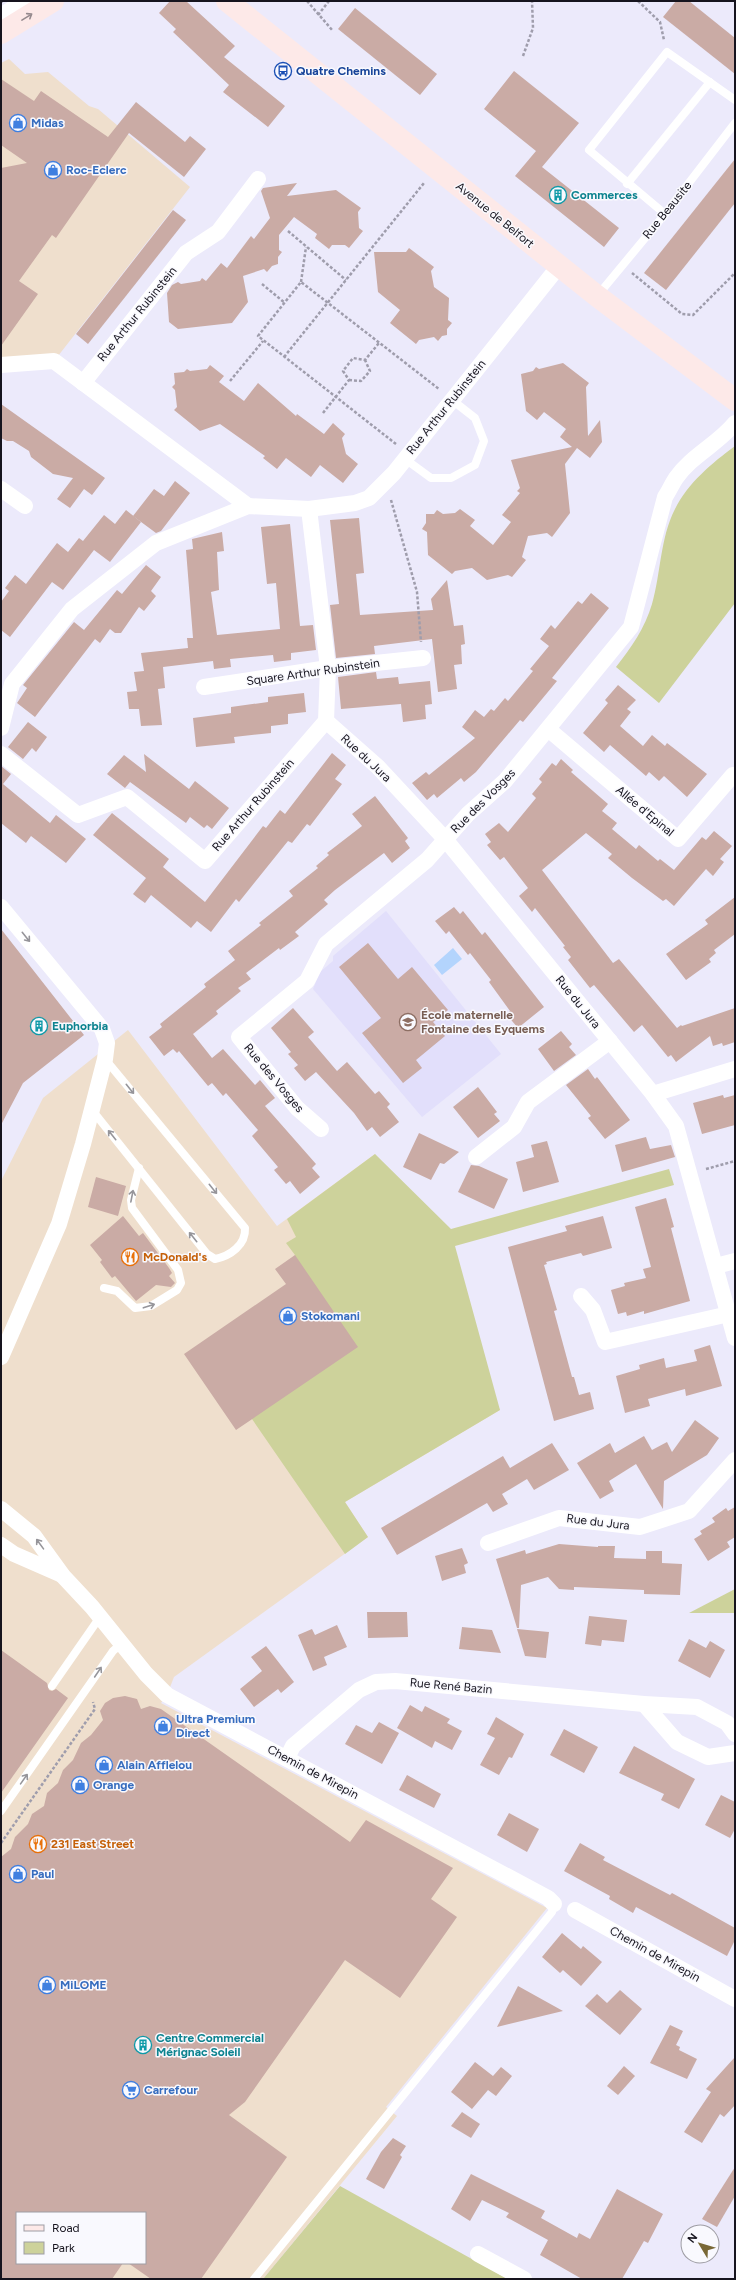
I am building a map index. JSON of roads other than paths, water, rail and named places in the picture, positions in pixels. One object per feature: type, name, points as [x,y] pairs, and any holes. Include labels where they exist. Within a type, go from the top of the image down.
[{"type":"main road","points":[[1,33],[53,1]]},
{"type":"main road","name":"Avenue de Belfort","points":[[227,1],[597,296],[735,400]]},
{"type":"main road","name":"Avenue de Belfort","points":[[241,1],[257,26]]},
{"type":"street","points":[[1,16],[24,1]]},
{"type":"street","name":"Rue Arthur Rubinstein","points":[[83,382],[186,253],[218,232],[258,179]]},
{"type":"street","name":"Rue Arthur Rubinstein","points":[[1,728],[12,684],[72,609],[156,543],[248,506],[308,509],[355,503],[369,498],[386,482],[559,266]]},
{"type":"street","points":[[1,365],[54,361],[248,506]]},
{"type":"street","name":"Rue des Vosges","points":[[321,1129],[297,1108],[239,1037],[307,981],[326,944],[427,860],[468,814],[505,781],[548,730],[631,627],[665,497],[676,478],[691,462],[722,437],[735,423]]},
{"type":"street","points":[[1,489],[25,506]]},
{"type":"street","points":[[308,509],[328,668],[326,721]]},
{"type":"street","name":"Square Arthur Rubinstein","points":[[204,688],[328,668],[423,658]]},
{"type":"street","name":"Rue Arthur Rubinstein","points":[[1,754],[78,815],[127,797],[204,861],[326,721]]},
{"type":"street","name":"Rue du Jura","points":[[326,721],[378,767],[446,839],[653,1094],[676,1126],[735,1338]]},
{"type":"street","name":"Allée d'Epinal","points":[[548,730],[678,839],[732,775]]},
{"type":"street","points":[[1,907],[102,1029],[107,1043],[105,1059],[92,1110],[55,1236],[1,1357]]},
{"type":"street","points":[[476,1157],[514,1127],[528,1102],[610,1041]]},
{"type":"street","points":[[653,1094],[735,1069]]},
{"type":"street","points":[[716,1266],[735,1261]]},
{"type":"street","points":[[581,1296],[593,1310],[605,1342],[729,1314]]},
{"type":"street","name":"Rue du Jura","points":[[488,1543],[559,1518],[640,1527],[689,1511],[735,1460]]},
{"type":"street","name":"Chemin de Mirepin","points":[[1,1509],[34,1536],[63,1576],[100,1617],[146,1674],[168,1695],[548,1898],[554,1904]]},
{"type":"street","name":"Chemin de Mirepin","points":[[1,1545],[14,1554],[63,1576]]},
{"type":"street","name":"Rue René Bazin","points":[[287,1758],[293,1746],[360,1690],[376,1682],[395,1681],[644,1704],[696,1707],[727,1723],[735,1734]]},
{"type":"street","points":[[644,1704],[677,1742],[708,1757],[735,1753]]},
{"type":"street","name":"Chemin de Mirepin","points":[[575,1910],[735,1999]]},
{"type":"street","points":[[478,2254],[524,2279]]},
{"type":"lane","points":[[665,214],[627,184],[589,150],[668,52],[735,100]]},
{"type":"lane","points":[[627,184],[710,82]]},
{"type":"lane","name":"Rue Beausite","points":[[597,296],[665,214],[735,124]]},
{"type":"lane","points":[[407,456],[431,478],[451,478],[475,465],[484,442],[475,418],[452,400]]},
{"type":"lane","points":[[92,1110],[207,1254],[215,1259],[224,1257],[241,1244],[245,1236],[245,1228],[105,1059]]},
{"type":"lane","points":[[104,1288],[116,1290],[134,1308],[139,1309],[160,1302],[177,1290],[181,1283],[178,1270],[132,1208],[131,1200],[139,1168]]},
{"type":"lane","points":[[52,1686],[100,1617]]},
{"type":"lane","points":[[1,1810],[113,1651],[121,1644]]},
{"type":"lane","points":[[254,2279],[552,1912],[554,1904]]},
{"type":"water","points":[[453,948],[462,959],[442,975],[434,965]]},
{"type":"place","name":"Quatre Chemins","points":[[283,71]]},
{"type":"place","name":"Midas","points":[[18,123]]},
{"type":"place","name":"Roc-Eclerc","points":[[53,170]]},
{"type":"place","name":"Commerces","points":[[558,195]]},
{"type":"place","name":"École maternelle Fontaine des Eyquems","points":[[408,1022]]},
{"type":"place","name":"Euphorbia","points":[[39,1026]]},
{"type":"place","name":"McDonald's","points":[[130,1257]]},
{"type":"place","name":"Stokomani","points":[[288,1316]]},
{"type":"place","name":"Ultra Premium Direct","points":[[163,1726]]},
{"type":"place","name":"Alain Afflelou","points":[[104,1765]]},
{"type":"place","name":"Orange","points":[[80,1785]]},
{"type":"place","name":"231 East Street","points":[[38,1844]]},
{"type":"place","name":"Paul","points":[[18,1874]]},
{"type":"place","name":"MiLOME","points":[[47,1985]]},
{"type":"place","name":"Centre Commercial Mérignac Soleil","points":[[143,2045]]},
{"type":"place","name":"Carrefour","points":[[131,2090]]}]
